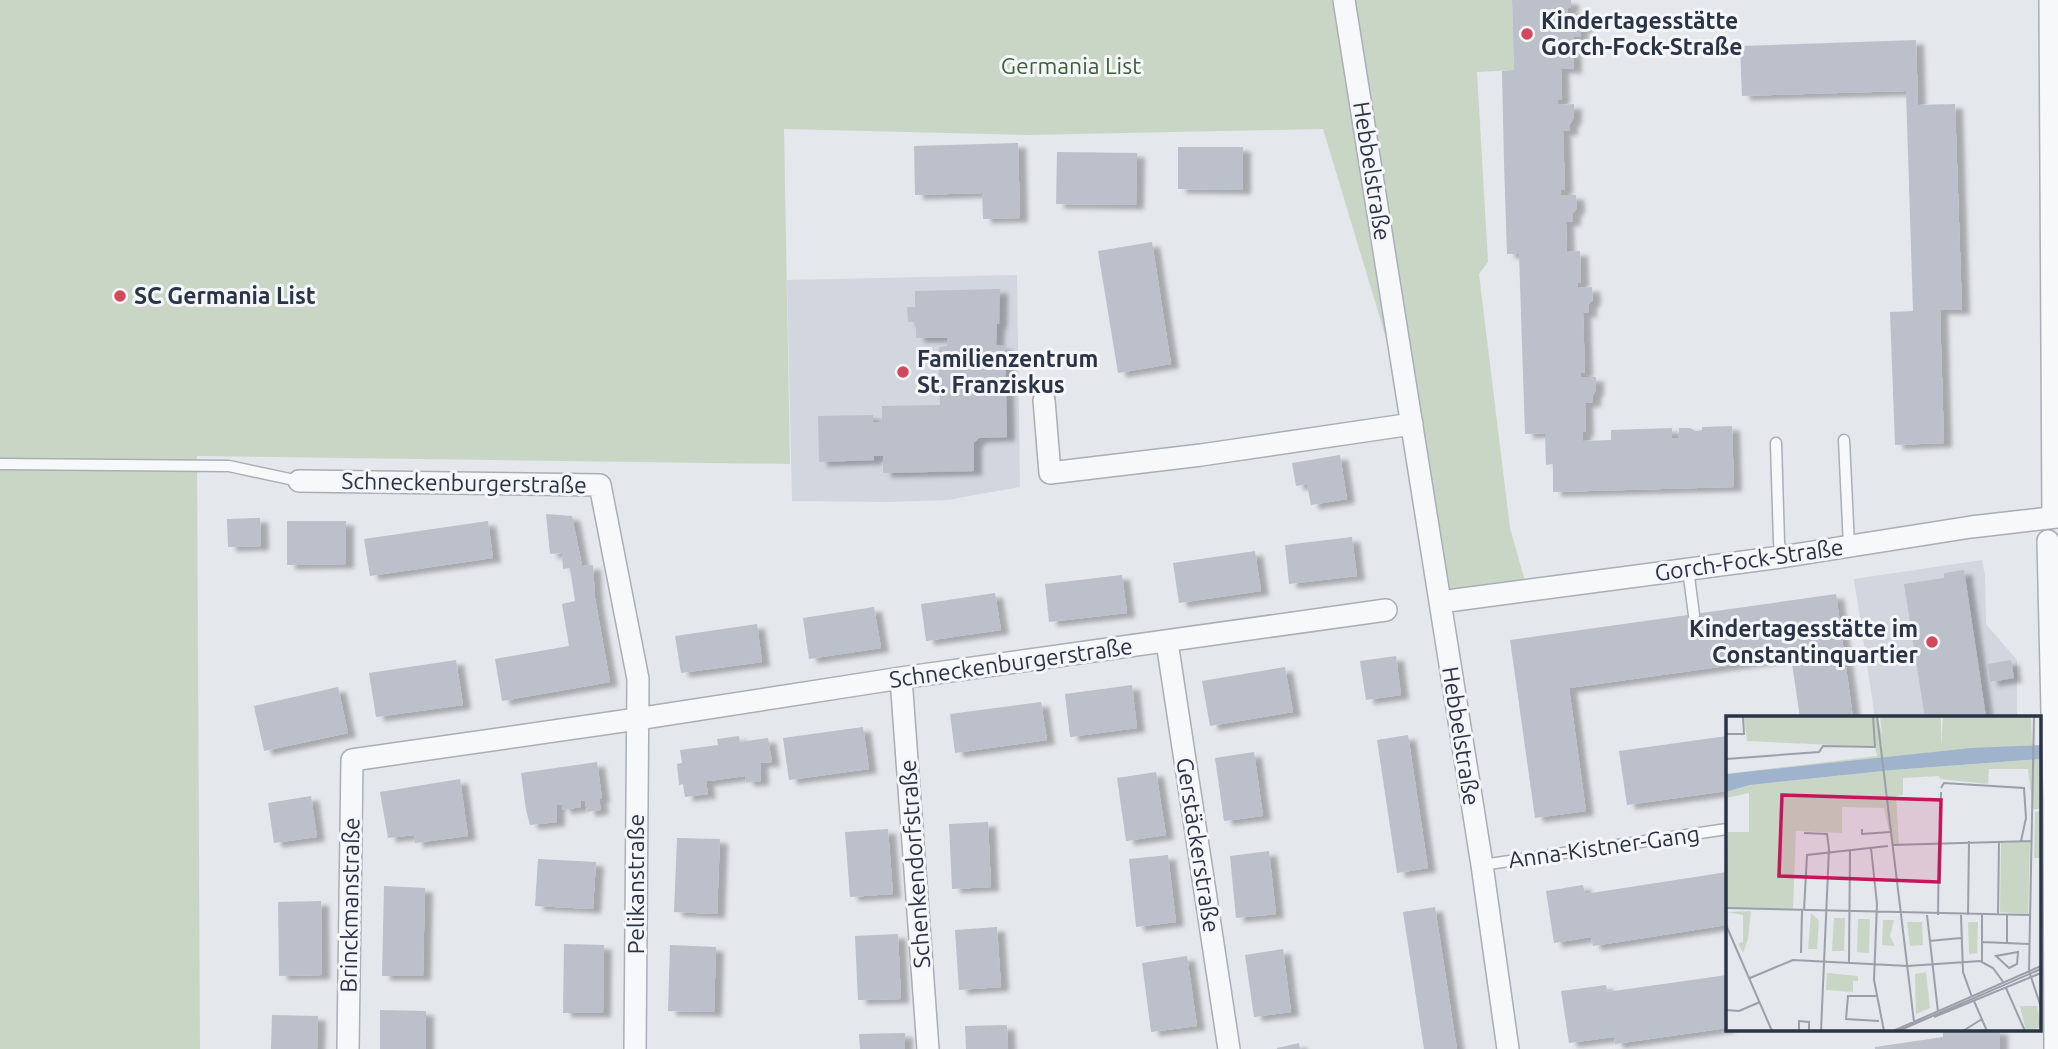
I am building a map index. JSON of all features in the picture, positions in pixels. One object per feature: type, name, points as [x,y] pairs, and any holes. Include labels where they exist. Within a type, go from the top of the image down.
[{"type":"street","name":"Hebbelstraße","points":[[1344,0],[1482,865],[1508,1049]]},
{"type":"street","points":[[2050,0],[2054,163],[2055,517]]},
{"type":"street","points":[[1044,400],[1050,473],[1201,455],[1412,424]]},
{"type":"street","name":"Schneckenburgerstraße","points":[[299,481],[600,485],[638,679],[637,719]]},
{"type":"street","name":"Gorch-Fock-Straße","points":[[1440,602],[1781,557],[1971,527],[2055,517]]},
{"type":"street","points":[[2048,541],[2046,798],[2055,1049]]},
{"type":"street","name":"Schneckenburgerstraße","points":[[352,760],[901,678],[1386,610]]},
{"type":"street","name":"Gerstäckerstraße","points":[[1167,642],[1228,1049]]},
{"type":"street","name":"Schenkendorfstraße","points":[[901,678],[928,1049]]},
{"type":"street","name":"Pelikanstraße","points":[[635,1049],[637,719]]},
{"type":"street","name":"Brinckmanstraße","points":[[348,1049],[352,760]]},
{"type":"lane","points":[[1844,440],[1849,546]]},
{"type":"lane","points":[[1776,443],[1781,557]]},
{"type":"lane","points":[[0,464],[229,466],[299,481]]},
{"type":"lane","points":[[1688,569],[1694,615]]},
{"type":"lane","name":"Anna-Kistner-Gang","points":[[1482,865],[1726,829]]},
{"type":"shaded area","name":"Familienzentrum St. Franziskus","points":[[1017,275],[1020,487],[948,500],[792,501],[787,280]]},
{"type":"shaded area","name":"Kindertagesstätte im Constantinquartier","points":[[1982,560],[1986,624],[2017,660],[2017,716],[1875,716],[1854,579]]},
{"type":"green space","name":"Germania List","points":[[0,0],[1512,0],[1514,70],[1477,72],[1488,262],[1479,274],[1510,528],[1527,588],[1440,602],[1412,424],[1323,129],[1027,135],[784,129],[790,464],[197,456],[200,1049],[0,1049]]},
{"type":"building","points":[[1512,0],[1571,0],[1568,13],[1584,13],[1585,27],[1580,30],[1581,37],[1573,37],[1574,69],[1561,69],[1562,100],[1558,100],[1558,105],[1574,104],[1570,131],[1563,131],[1565,190],[1561,190],[1561,195],[1576,195],[1577,208],[1573,213],[1573,221],[1566,222],[1567,252],[1580,251],[1581,283],[1578,283],[1578,288],[1592,287],[1593,300],[1589,304],[1589,313],[1583,313],[1585,373],[1580,373],[1581,377],[1596,377],[1596,390],[1593,402],[1585,403],[1586,432],[1583,432],[1583,441],[1611,440],[1611,430],[1672,428],[1672,438],[1679,438],[1679,428],[1696,431],[1702,430],[1702,427],[1732,426],[1734,487],[1553,492],[1553,464],[1546,465],[1545,433],[1525,434],[1519,254],[1507,254],[1504,162],[1502,71],[1514,70]]},
{"type":"building","points":[[1916,40],[1918,105],[1955,104],[1962,310],[1940,310],[1944,443],[1895,445],[1890,312],[1913,311],[1906,91],[1742,96],[1740,46]]},
{"type":"building","points":[[1018,143],[1020,218],[983,219],[982,193],[915,195],[914,146]]},
{"type":"building","points":[[1178,147],[1243,147],[1243,190],[1178,189]]},
{"type":"building","points":[[1057,152],[1137,153],[1136,205],[1056,204]]},
{"type":"building","points":[[1152,242],[1171,364],[1118,373],[1098,251]]},
{"type":"building","points":[[1000,289],[996,345],[1005,346],[1007,437],[979,438],[974,443],[974,471],[883,473],[883,456],[874,456],[874,460],[819,462],[818,416],[873,415],[873,422],[882,422],[882,406],[940,405],[938,355],[939,347],[947,346],[947,338],[916,338],[916,322],[908,322],[907,307],[915,307],[915,291]]},
{"type":"building","points":[[1340,455],[1347,499],[1311,505],[1307,484],[1296,486],[1292,463]]},
{"type":"building","points":[[546,514],[572,516],[582,566],[593,565],[595,598],[610,682],[502,701],[495,659],[569,646],[562,604],[575,601],[570,568],[563,569],[562,553],[550,554]]},
{"type":"building","points":[[260,518],[261,546],[228,547],[227,519]]},
{"type":"building","points":[[287,521],[346,521],[346,564],[287,565]]},
{"type":"building","points":[[488,521],[493,558],[370,576],[364,539]]},
{"type":"building","points":[[1352,537],[1357,576],[1289,584],[1285,545]]},
{"type":"building","points":[[1255,551],[1261,591],[1179,603],[1173,563]]},
{"type":"building","points":[[1964,570],[1986,716],[1925,716],[1904,584],[1944,578],[1944,573]]},
{"type":"building","points":[[1122,575],[1127,613],[1049,622],[1045,584]]},
{"type":"building","points":[[995,593],[1001,630],[926,641],[921,604]]},
{"type":"building","points":[[1836,594],[1853,716],[1800,716],[1791,657],[1569,688],[1586,811],[1535,818],[1510,640]]},
{"type":"building","points":[[874,607],[881,648],[809,659],[803,618]]},
{"type":"building","points":[[757,624],[762,662],[681,673],[675,636]]},
{"type":"building","points":[[1396,656],[1401,695],[1366,700],[1360,661]]},
{"type":"building","points":[[456,660],[463,705],[376,717],[369,673]]},
{"type":"building","points":[[2011,660],[2014,678],[1990,682],[1988,664]]},
{"type":"building","points":[[1285,667],[1293,712],[1210,726],[1202,681]]},
{"type":"building","points":[[1132,685],[1137,728],[1070,737],[1065,694]]},
{"type":"building","points":[[338,687],[348,733],[264,751],[254,706]]},
{"type":"building","points":[[1041,702],[1047,740],[955,753],[950,714]]},
{"type":"building","points":[[863,727],[869,769],[789,780],[783,738]]},
{"type":"building","points":[[1408,735],[1428,868],[1397,873],[1377,740]]},
{"type":"building","points":[[739,736],[740,742],[768,738],[772,762],[760,763],[761,781],[746,782],[745,776],[706,781],[708,794],[685,797],[683,784],[679,785],[677,764],[682,763],[680,750],[718,745],[717,739]]},
{"type":"building","points":[[1726,736],[1726,791],[1627,805],[1619,751]]},
{"type":"building","points":[[1254,752],[1263,816],[1224,821],[1215,758]]},
{"type":"building","points":[[597,762],[601,810],[587,812],[585,801],[580,801],[581,807],[563,810],[562,804],[557,805],[557,822],[530,825],[521,773]]},
{"type":"building","points":[[1156,772],[1166,835],[1126,841],[1117,778]]},
{"type":"building","points":[[460,779],[468,836],[415,843],[414,835],[388,838],[380,792]]},
{"type":"building","points":[[311,796],[317,837],[274,843],[268,803]]},
{"type":"building","points":[[988,822],[991,887],[952,889],[949,824]]},
{"type":"building","points":[[888,829],[893,894],[850,897],[845,832]]},
{"type":"building","points":[[677,838],[720,839],[717,914],[674,912]]},
{"type":"building","points":[[1269,851],[1276,914],[1236,918],[1230,856]]},
{"type":"building","points":[[1168,855],[1176,922],[1136,927],[1129,859]]},
{"type":"building","points":[[538,859],[596,862],[593,909],[535,906]]},
{"type":"building","points":[[1726,872],[1726,925],[1593,946],[1591,937],[1554,943],[1546,891],[1583,885],[1585,894]]},
{"type":"building","points":[[384,886],[425,888],[423,976],[382,976]]},
{"type":"building","points":[[321,901],[322,975],[279,976],[278,902]]},
{"type":"building","points":[[1435,907],[1457,1049],[1424,1049],[1403,912]]},
{"type":"building","points":[[997,927],[1001,987],[959,990],[955,930]]},
{"type":"building","points":[[898,934],[901,999],[858,1000],[855,936]]},
{"type":"building","points":[[564,944],[604,945],[603,1013],[563,1013]]},
{"type":"building","points":[[670,945],[716,947],[714,1012],[668,1011]]},
{"type":"building","points":[[1283,949],[1291,1012],[1254,1017],[1245,955]]},
{"type":"building","points":[[1187,956],[1197,1026],[1151,1032],[1142,963]]},
{"type":"building","points":[[1726,975],[1726,1028],[1615,1044],[1614,1037],[1569,1043],[1561,991],[1606,985],[1607,992]]},
{"type":"building","points":[[380,1010],[426,1011],[426,1049],[380,1049]]},
{"type":"building","points":[[272,1015],[318,1016],[317,1049],[271,1049]]},
{"type":"building","points":[[1007,1025],[1008,1049],[966,1049],[965,1026]]},
{"type":"building","points":[[1943,1032],[2000,1032],[2000,1049],[1875,1049],[1875,1047],[1943,1037]]},
{"type":"building","points":[[905,1033],[905,1049],[860,1049],[859,1034]]},
{"type":"building","points":[[1299,1043],[1300,1049],[1277,1049],[1277,1048]]},
{"type":"place","name":"Kindertagesstätte Gorch-Fock-Straße","points":[[1527,34]]},
{"type":"place","name":"SC Germania List","points":[[120,296]]},
{"type":"place","name":"Familienzentrum St. Franziskus","points":[[903,372]]},
{"type":"place","name":"Kindertagesstätte im Constantinquartier","points":[[1932,642]]}]
